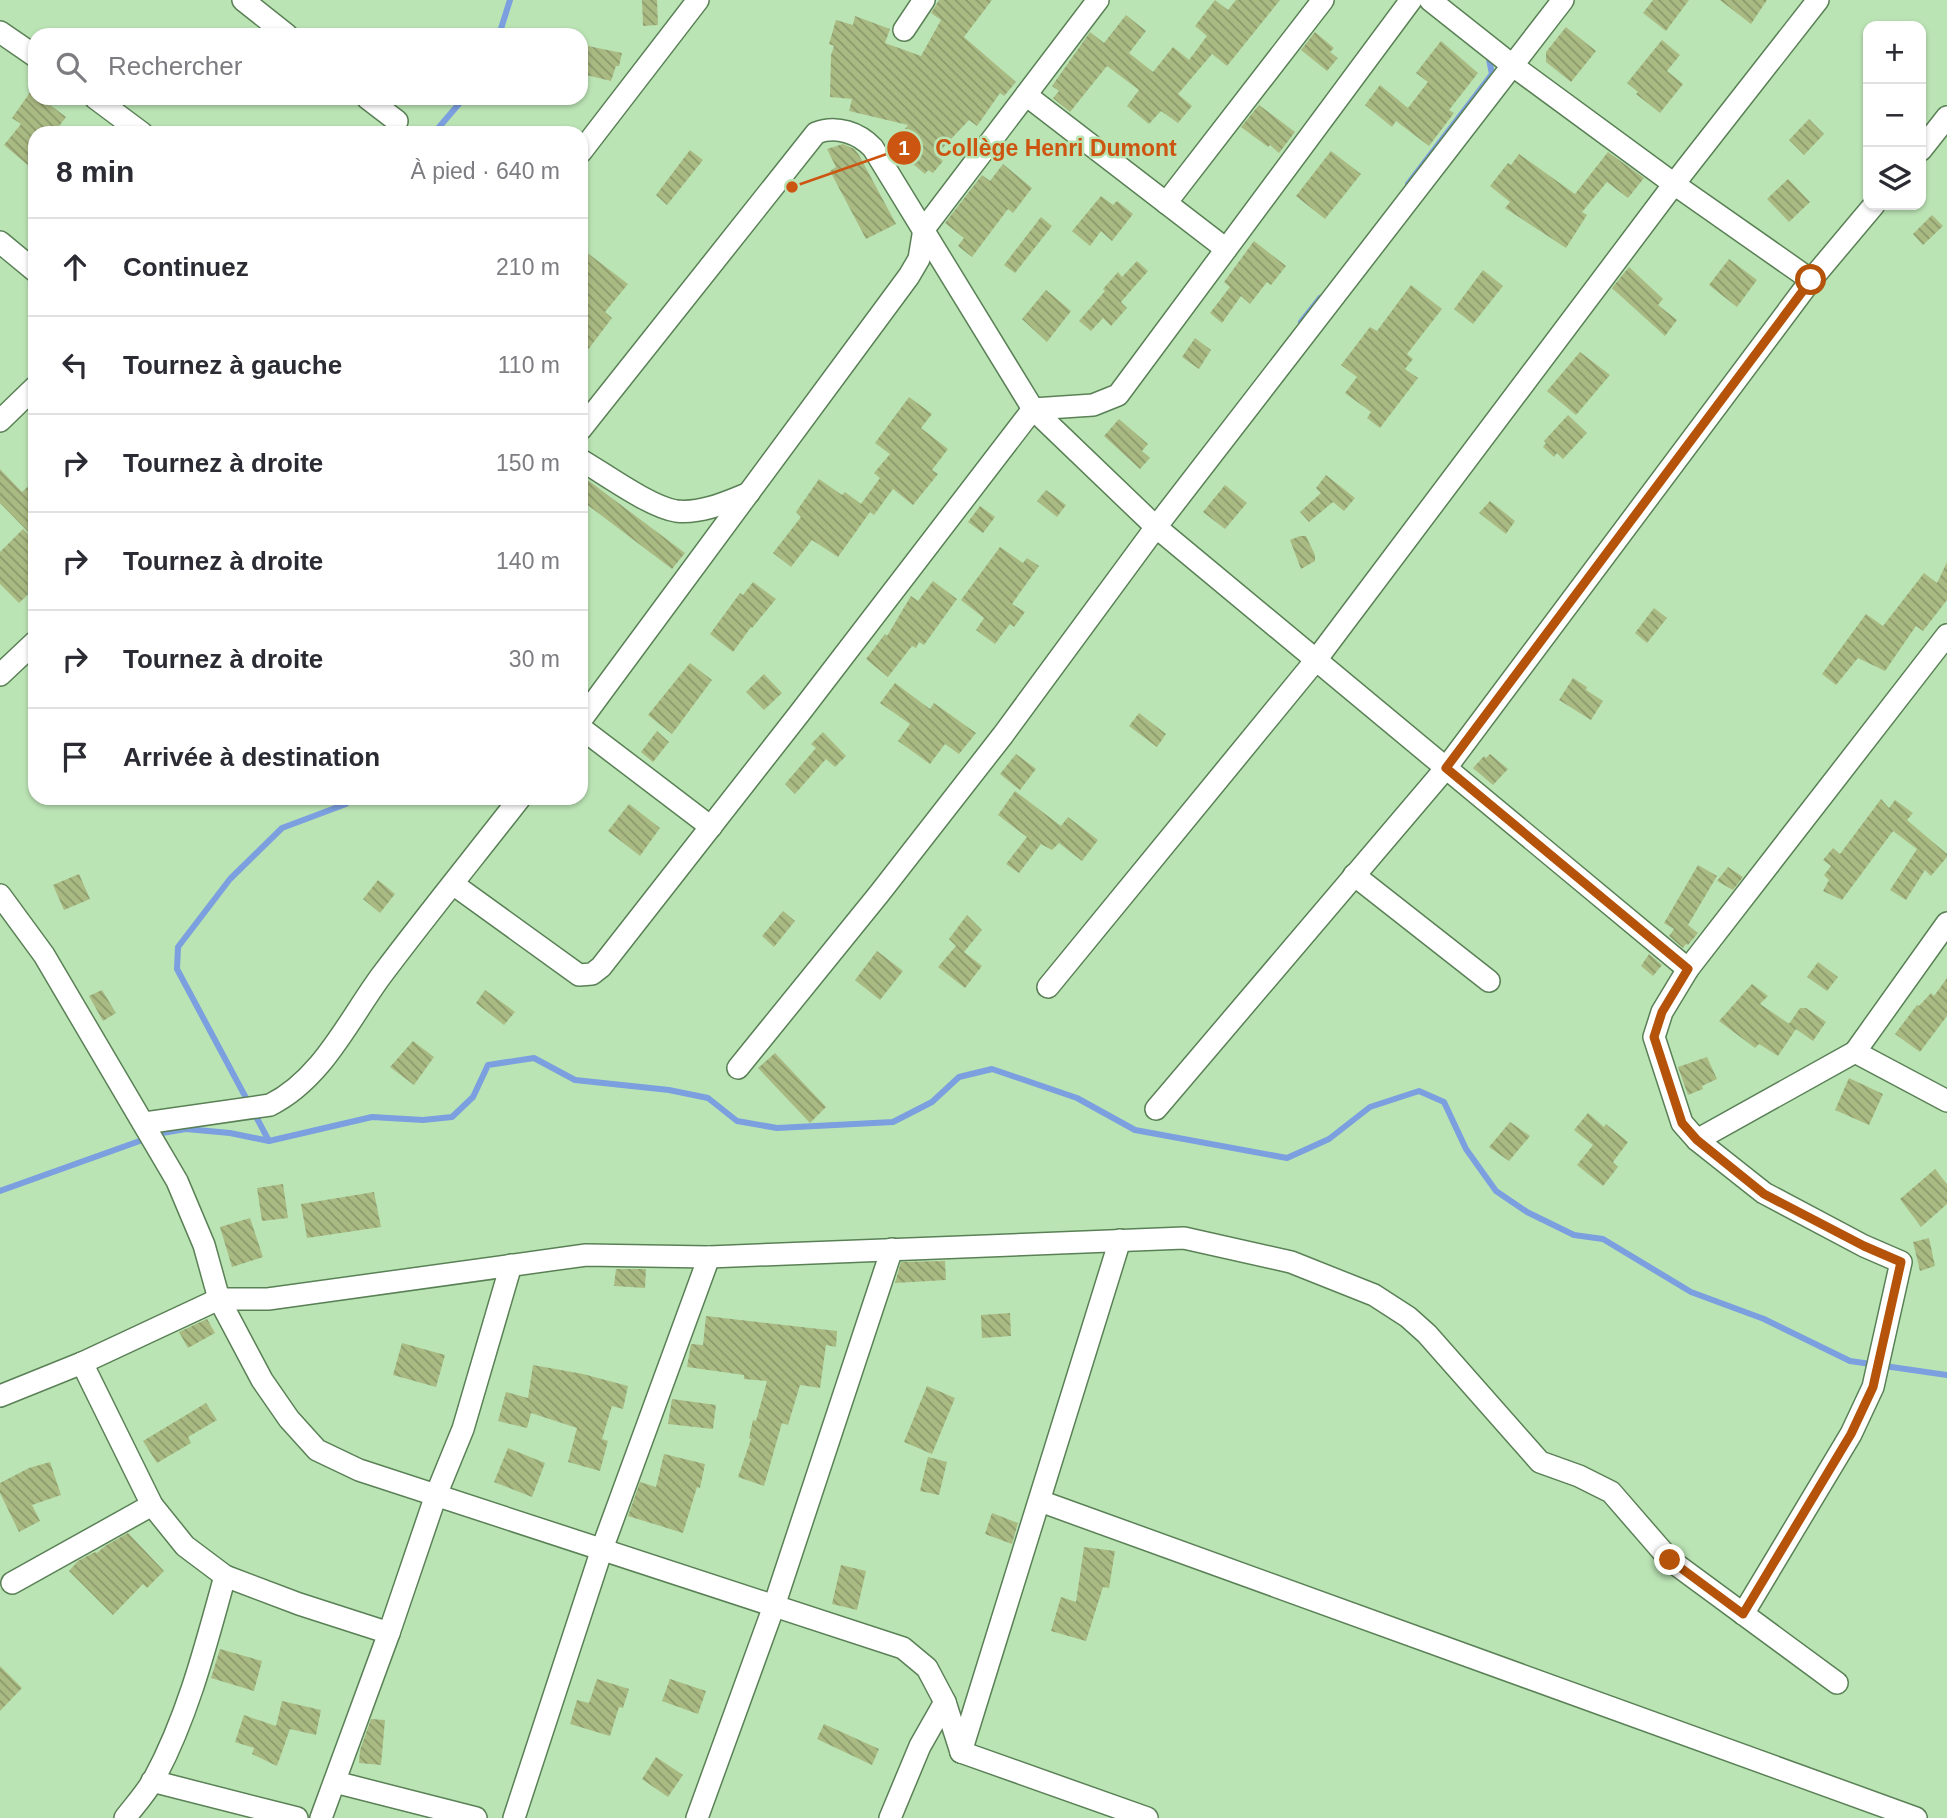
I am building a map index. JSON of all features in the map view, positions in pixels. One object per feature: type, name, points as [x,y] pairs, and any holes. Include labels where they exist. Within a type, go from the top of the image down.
[{"type":"street","points":[[243,0],[278,28]]},
{"type":"street","points":[[588,143],[698,0]]},
{"type":"street","points":[[904,30],[924,0]]},
{"type":"street","points":[[588,711],[909,276],[919,259],[923,229],[1098,0]]},
{"type":"street","points":[[1166,203],[1323,0]]},
{"type":"street","points":[[453,884],[579,975],[592,974],[601,968],[1033,409],[1093,405],[1118,394],[1411,0]]},
{"type":"street","points":[[1430,0],[1674,184],[1811,280]]},
{"type":"street","points":[[737,1068],[879,894],[1003,734],[1156,527],[1563,0]]},
{"type":"street","points":[[1048,987],[1316,660],[1674,184],[1818,0]]},
{"type":"street","points":[[0,32],[28,51]]},
{"type":"street","points":[[1026,95],[1226,249]]},
{"type":"street","points":[[104,105],[133,126]]},
{"type":"street","points":[[376,105],[397,121]]},
{"type":"street","points":[[1923,147],[1947,117]]},
{"type":"street","points":[[588,420],[816,133],[852,132],[863,137],[873,148],[1033,409],[1156,527],[1688,969]]},
{"type":"street","points":[[1156,1109],[1446,768],[1811,280],[1870,210]]},
{"type":"street","points":[[0,242],[28,265]]},
{"type":"street","points":[[0,421],[28,394]]},
{"type":"street","points":[[588,464],[657,505],[677,511],[709,508],[749,493]]},
{"type":"street","points":[[1743,1614],[1851,1434],[1873,1387],[1901,1262],[1864,1246],[1764,1194],[1697,1140],[1682,1123],[1654,1037],[1662,1012],[1688,969],[1947,635]]},
{"type":"street","points":[[0,675],[28,649]]},
{"type":"street","points":[[588,733],[711,827]]},
{"type":"street","points":[[145,1123],[270,1105],[285,1097],[328,1054],[380,977],[515,805]]},
{"type":"street","points":[[1354,875],[1489,981]]},
{"type":"street","points":[[0,895],[44,955],[177,1181],[204,1245],[219,1299],[262,1380],[289,1419],[317,1450],[359,1470],[903,1648],[928,1668],[945,1702],[961,1752]]},
{"type":"street","points":[[1697,1140],[1855,1052],[1947,923]]},
{"type":"street","points":[[1855,1052],[1947,1101]]},
{"type":"street","points":[[0,1396],[82,1363],[219,1299],[268,1298],[586,1255],[709,1256],[1184,1238],[1291,1262],[1374,1295],[1408,1317],[1427,1334],[1540,1462],[1579,1476],[1611,1492],[1670,1560],[1837,1683]]},
{"type":"street","points":[[961,1752],[1120,1240]]},
{"type":"street","points":[[697,1818],[774,1606],[892,1249]]},
{"type":"street","points":[[514,1818],[602,1549],[709,1256]]},
{"type":"street","points":[[321,1818],[390,1633],[436,1495],[463,1429],[511,1265]]},
{"type":"street","points":[[82,1363],[152,1505],[185,1546],[225,1576],[299,1604],[390,1633]]},
{"type":"street","points":[[1040,1501],[1916,1818]]},
{"type":"street","points":[[12,1583],[152,1505]]},
{"type":"street","points":[[125,1818],[152,1781],[176,1733],[198,1674],[225,1576]]},
{"type":"street","points":[[890,1818],[919,1746],[945,1702]]},
{"type":"street","points":[[961,1752],[1147,1818]]},
{"type":"street","points":[[152,1781],[296,1818]]},
{"type":"street","points":[[335,1782],[476,1818]]},
{"type":"building","points":[[642,0],[657,0],[658,25],[643,26]]},
{"type":"building","points":[[939,0],[992,0],[964,37],[1016,82],[1004,96],[1000,93],[977,126],[969,120],[936,155],[943,161],[933,173],[928,170],[925,174],[891,146],[908,125],[849,111],[852,99],[830,97],[831,55],[834,46],[829,44],[836,20],[853,25],[855,16],[890,29],[885,43],[921,56],[941,20],[931,13]]},
{"type":"building","points":[[1215,0],[1228,10],[1236,0],[1280,0],[1227,66],[1212,54],[1178,94],[1192,106],[1178,123],[1161,111],[1149,124],[1127,106],[1139,90],[1107,66],[1070,112],[1053,98],[1059,91],[1052,86],[1090,32],[1104,43],[1126,15],[1146,31],[1129,53],[1153,72],[1173,47],[1189,60],[1207,36],[1195,26]]},
{"type":"building","points":[[1653,0],[1689,0],[1666,31],[1643,13]]},
{"type":"building","points":[[1720,0],[1767,0],[1751,24]]},
{"type":"building","points":[[1566,27],[1596,51],[1571,82],[1546,62],[1546,52]]},
{"type":"building","points":[[1315,32],[1334,48],[1330,52],[1338,58],[1327,71],[1301,50]]},
{"type":"building","points":[[1662,40],[1680,55],[1667,71],[1683,84],[1660,113],[1627,83]]},
{"type":"building","points":[[1441,41],[1478,73],[1449,110],[1454,113],[1429,146],[1396,121],[1392,127],[1365,105],[1380,85],[1408,108],[1428,82],[1416,73]]},
{"type":"building","points":[[588,46],[622,53],[611,81],[588,75]]},
{"type":"building","points":[[28,95],[28,105],[50,105],[66,117],[59,126],[28,126],[28,165],[4,145],[21,124],[12,118]]},
{"type":"building","points":[[1259,105],[1295,132],[1279,153],[1241,127]]},
{"type":"building","points":[[1809,119],[1824,134],[1804,155],[1789,140]]},
{"type":"building","points":[[843,144],[854,149],[859,155],[896,224],[866,239],[830,171],[836,167],[827,149]]},
{"type":"building","points":[[690,150],[703,160],[667,205],[656,195]]},
{"type":"building","points":[[1331,151],[1361,174],[1325,219],[1296,196]]},
{"type":"building","points":[[1608,152],[1644,178],[1628,198],[1607,182],[1582,212],[1587,215],[1566,248],[1505,208],[1510,202],[1490,186],[1508,163],[1511,165],[1519,154],[1575,194]]},
{"type":"building","points":[[1003,164],[1032,188],[1013,213],[1008,209],[972,257],[958,246],[964,238],[945,223],[982,175],[990,181]]},
{"type":"building","points":[[1788,179],[1810,202],[1789,222],[1767,199]]},
{"type":"building","points":[[1101,196],[1113,205],[1117,201],[1133,214],[1112,241],[1101,231],[1090,246],[1072,231]]},
{"type":"building","points":[[1932,215],[1943,226],[1923,245],[1913,234]]},
{"type":"building","points":[[1041,217],[1052,226],[1015,273],[1004,265]]},
{"type":"building","points":[[1254,241],[1286,266],[1271,285],[1267,282],[1250,304],[1241,296],[1222,323],[1210,313],[1230,287],[1224,282]]},
{"type":"building","points":[[588,253],[628,284],[605,312],[612,318],[588,350]]},
{"type":"building","points":[[1729,259],[1757,280],[1737,307],[1709,285]]},
{"type":"building","points":[[1137,261],[1148,271],[1121,302],[1127,308],[1111,326],[1103,318],[1091,331],[1079,321],[1118,272],[1122,277]]},
{"type":"building","points":[[1629,267],[1663,299],[1658,305],[1677,320],[1665,336],[1612,288]]},
{"type":"building","points":[[1483,270],[1503,286],[1473,324],[1454,309]]},
{"type":"building","points":[[1411,285],[1442,309],[1407,354],[1413,359],[1405,369],[1418,378],[1380,428],[1367,418],[1371,412],[1345,393],[1357,377],[1341,365],[1370,327],[1377,331]]},
{"type":"building","points":[[1046,290],[1071,311],[1047,342],[1022,319]]},
{"type":"building","points":[[1195,338],[1211,350],[1199,369],[1182,357]]},
{"type":"building","points":[[1580,352],[1610,375],[1576,415],[1547,391]]},
{"type":"building","points":[[909,397],[932,414],[921,428],[948,449],[932,470],[938,474],[913,505],[893,489],[874,515],[870,512],[838,557],[812,540],[791,567],[773,553],[801,517],[796,512],[819,479],[842,495],[845,492],[861,504],[880,478],[874,473],[890,454],[875,443]]},
{"type":"building","points":[[1568,415],[1587,433],[1563,459],[1557,453],[1554,457],[1543,447],[1546,443],[1544,441]]},
{"type":"building","points":[[1119,419],[1148,444],[1142,451],[1150,458],[1140,469],[1104,436]]},
{"type":"building","points":[[0,469],[22,492],[28,486],[28,532],[0,503]]},
{"type":"building","points":[[1326,475],[1355,498],[1344,511],[1333,502],[1309,522],[1300,512],[1321,493],[1316,488]]},
{"type":"building","points":[[588,480],[685,553],[672,569],[588,505]]},
{"type":"building","points":[[1225,485],[1247,503],[1225,529],[1203,512]]},
{"type":"building","points":[[1046,490],[1066,505],[1057,517],[1037,501]]},
{"type":"building","points":[[1490,501],[1515,521],[1506,534],[1479,513]]},
{"type":"building","points":[[980,506],[995,517],[983,533],[968,522]]},
{"type":"building","points":[[23,529],[28,534],[28,595],[19,603],[0,584],[0,552]]},
{"type":"building","points":[[1306,536],[1315,555],[1315,561],[1301,569],[1290,540]]},
{"type":"building","points":[[1000,547],[1023,563],[1027,558],[1039,566],[1012,604],[1025,612],[1014,627],[1010,624],[995,644],[976,630],[984,618],[961,600]]},
{"type":"building","points":[[1947,562],[1947,600],[1923,631],[1916,626],[1885,671],[1858,658],[1836,685],[1822,674],[1866,614],[1883,626],[1924,573],[1937,583]]},
{"type":"building","points":[[933,581],[957,599],[924,645],[919,642],[916,648],[912,646],[888,677],[866,659],[885,634],[887,636],[911,596],[918,601]]},
{"type":"building","points":[[753,582],[776,599],[733,652],[710,634],[740,593],[743,595]]},
{"type":"building","points":[[1654,608],[1667,618],[1647,643],[1635,633]]},
{"type":"building","points":[[690,663],[712,680],[672,734],[648,715]]},
{"type":"building","points":[[764,674],[782,693],[764,710],[746,692]]},
{"type":"building","points":[[1573,678],[1603,701],[1591,720],[1559,700]]},
{"type":"building","points":[[895,683],[930,709],[934,703],[976,733],[959,754],[945,744],[930,764],[898,741],[910,724],[880,703]]},
{"type":"building","points":[[1139,713],[1166,734],[1157,747],[1129,726]]},
{"type":"building","points":[[657,731],[669,742],[653,762],[641,752]]},
{"type":"building","points":[[823,732],[846,756],[835,767],[826,759],[795,794],[785,784],[816,748],[811,744]]},
{"type":"building","points":[[1016,754],[1036,769],[1020,790],[1000,774]]},
{"type":"building","points":[[1490,754],[1508,769],[1493,785],[1473,768],[1484,756],[1486,758]]},
{"type":"building","points":[[1015,791],[1061,826],[1068,817],[1098,840],[1082,861],[1059,843],[1052,850],[1041,844],[1019,873],[1006,864],[1027,837],[998,815]]},
{"type":"building","points":[[1881,799],[1889,808],[1895,800],[1913,813],[1907,820],[1947,854],[1947,857],[1931,876],[1925,870],[1906,900],[1890,890],[1917,849],[1893,831],[1842,900],[1823,891],[1829,880],[1824,875],[1831,866],[1823,860],[1833,848],[1840,854]]},
{"type":"building","points":[[629,804],[660,828],[640,856],[608,831]]},
{"type":"building","points":[[1698,865],[1717,876],[1688,925],[1698,933],[1683,948],[1669,936],[1674,929],[1664,923]]},
{"type":"building","points":[[1728,867],[1743,877],[1733,890],[1717,881]]},
{"type":"building","points":[[79,874],[90,899],[64,910],[53,885]]},
{"type":"building","points":[[378,880],[395,894],[380,913],[363,899]]},
{"type":"building","points":[[783,911],[795,921],[774,947],[762,936]]},
{"type":"building","points":[[967,915],[982,930],[964,952],[982,966],[965,988],[938,967],[956,946],[949,939]]},
{"type":"building","points":[[877,951],[903,971],[880,1000],[855,980]]},
{"type":"building","points":[[1649,954],[1662,965],[1653,976],[1641,966]]},
{"type":"building","points":[[1818,962],[1838,977],[1827,991],[1807,977]]},
{"type":"building","points":[[1947,978],[1947,1016],[1920,1052],[1895,1034],[1917,1005],[1931,993],[1934,996]]},
{"type":"building","points":[[1752,984],[1768,996],[1760,1004],[1789,1024],[1800,1008],[1806,1008],[1826,1022],[1813,1041],[1796,1029],[1778,1056],[1759,1044],[1755,1048],[1719,1021]]},
{"type":"building","points":[[102,990],[116,1013],[103,1021],[89,996]]},
{"type":"building","points":[[485,990],[515,1012],[504,1025],[476,1003]]},
{"type":"building","points":[[413,1041],[434,1057],[414,1085],[390,1067]]},
{"type":"building","points":[[775,1053],[826,1107],[810,1123],[758,1068]]},
{"type":"building","points":[[1707,1057],[1717,1079],[1688,1095],[1678,1067]]},
{"type":"building","points":[[1849,1078],[1883,1094],[1869,1125],[1835,1110]]},
{"type":"building","points":[[1588,1113],[1628,1142],[1613,1162],[1618,1167],[1603,1186],[1577,1165],[1593,1145],[1574,1130]]},
{"type":"building","points":[[1510,1122],[1530,1136],[1509,1161],[1489,1147]]},
{"type":"building","points":[[1935,1169],[1947,1184],[1947,1204],[1921,1227],[1900,1199]]},
{"type":"building","points":[[283,1184],[288,1218],[262,1221],[257,1188]]},
{"type":"building","points":[[374,1192],[381,1227],[307,1238],[301,1204]]},
{"type":"building","points":[[250,1218],[263,1257],[232,1267],[220,1227]]},
{"type":"building","points":[[1929,1238],[1935,1266],[1920,1271],[1913,1242]]},
{"type":"building","points":[[945,1261],[946,1280],[895,1283],[901,1262]]},
{"type":"building","points":[[616,1269],[646,1269],[645,1288],[614,1286]]},
{"type":"building","points":[[1010,1313],[1011,1336],[982,1338],[981,1315]]},
{"type":"building","points":[[706,1316],[837,1331],[836,1347],[826,1345],[820,1388],[800,1385],[788,1425],[782,1423],[764,1486],[738,1477],[751,1439],[753,1420],[756,1421],[767,1381],[687,1367],[691,1344],[703,1345]]},
{"type":"building","points":[[207,1319],[215,1333],[188,1348],[179,1332]]},
{"type":"building","points":[[402,1343],[445,1355],[436,1387],[393,1375]]},
{"type":"building","points":[[533,1365],[628,1386],[623,1409],[612,1406],[602,1439],[608,1441],[600,1471],[568,1462],[577,1428],[531,1413],[527,1428],[498,1421],[506,1392],[528,1398]]},
{"type":"building","points":[[927,1386],[955,1398],[932,1454],[904,1442]]},
{"type":"building","points":[[672,1399],[716,1405],[713,1429],[668,1424]]},
{"type":"building","points":[[206,1403],[217,1420],[188,1437],[191,1443],[157,1463],[143,1441]]},
{"type":"building","points":[[508,1448],[545,1463],[532,1497],[494,1482]]},
{"type":"building","points":[[664,1454],[705,1464],[700,1488],[697,1487],[683,1533],[628,1516],[640,1482],[656,1487]]},
{"type":"building","points":[[928,1457],[947,1462],[939,1495],[920,1491]]},
{"type":"building","points":[[50,1462],[61,1495],[32,1505],[40,1521],[19,1532],[0,1493],[0,1483],[29,1468]]},
{"type":"building","points":[[992,1513],[1018,1523],[1012,1544],[985,1534]]},
{"type":"building","points":[[128,1533],[164,1571],[147,1588],[143,1584],[113,1615],[69,1571],[78,1561],[97,1553]]},
{"type":"building","points":[[1084,1547],[1115,1551],[1109,1588],[1103,1587],[1086,1641],[1051,1631],[1061,1597],[1076,1602]]},
{"type":"building","points":[[841,1565],[866,1571],[857,1610],[832,1604]]},
{"type":"building","points":[[220,1649],[262,1661],[254,1691],[211,1678]]},
{"type":"building","points":[[0,1666],[22,1688],[0,1711]]},
{"type":"building","points":[[597,1679],[629,1689],[623,1708],[619,1707],[610,1736],[570,1724],[577,1700],[589,1703]]},
{"type":"building","points":[[670,1679],[706,1691],[698,1714],[662,1701]]},
{"type":"building","points":[[282,1701],[321,1710],[316,1735],[290,1729],[277,1766],[252,1754],[254,1748],[235,1742],[244,1715],[276,1726]]},
{"type":"building","points":[[371,1719],[385,1720],[381,1765],[359,1763],[360,1750]]},
{"type":"building","points":[[824,1724],[879,1749],[872,1765],[817,1739]]},
{"type":"building","points":[[656,1757],[683,1775],[668,1797],[642,1779]]},
{"type":"waterway","points":[[501,28],[510,0]]},
{"type":"waterway","points":[[1408,184],[1492,74],[1488,55]]},
{"type":"waterway","points":[[440,126],[458,105]]},
{"type":"waterway","points":[[1301,322],[1320,298]]},
{"type":"waterway","points":[[269,1141],[177,969],[178,947],[230,879],[282,828],[343,805]]},
{"type":"waterway","points":[[0,1191],[162,1133],[186,1129],[230,1133],[269,1141],[372,1117],[423,1120],[452,1117],[473,1097],[488,1065],[534,1058],[575,1080],[669,1090],[708,1098],[737,1121],[777,1128],[893,1122],[932,1102],[959,1077],[992,1069],[1077,1098],[1135,1130],[1287,1158],[1329,1139],[1370,1107],[1419,1091],[1444,1102],[1466,1149],[1496,1191],[1527,1212],[1574,1235],[1603,1239],[1691,1292],[1764,1319],[1850,1361],[1947,1375]]},
{"type":"place","name":"Collège Henri Dumont","points":[[792,187]]},
{"type":"route","points":[[1670,1560],[1743,1614],[1851,1434],[1873,1387],[1901,1262],[1864,1246],[1764,1194],[1697,1140],[1682,1123],[1654,1037],[1662,1012],[1688,969],[1446,768],[1811,280]]}]
